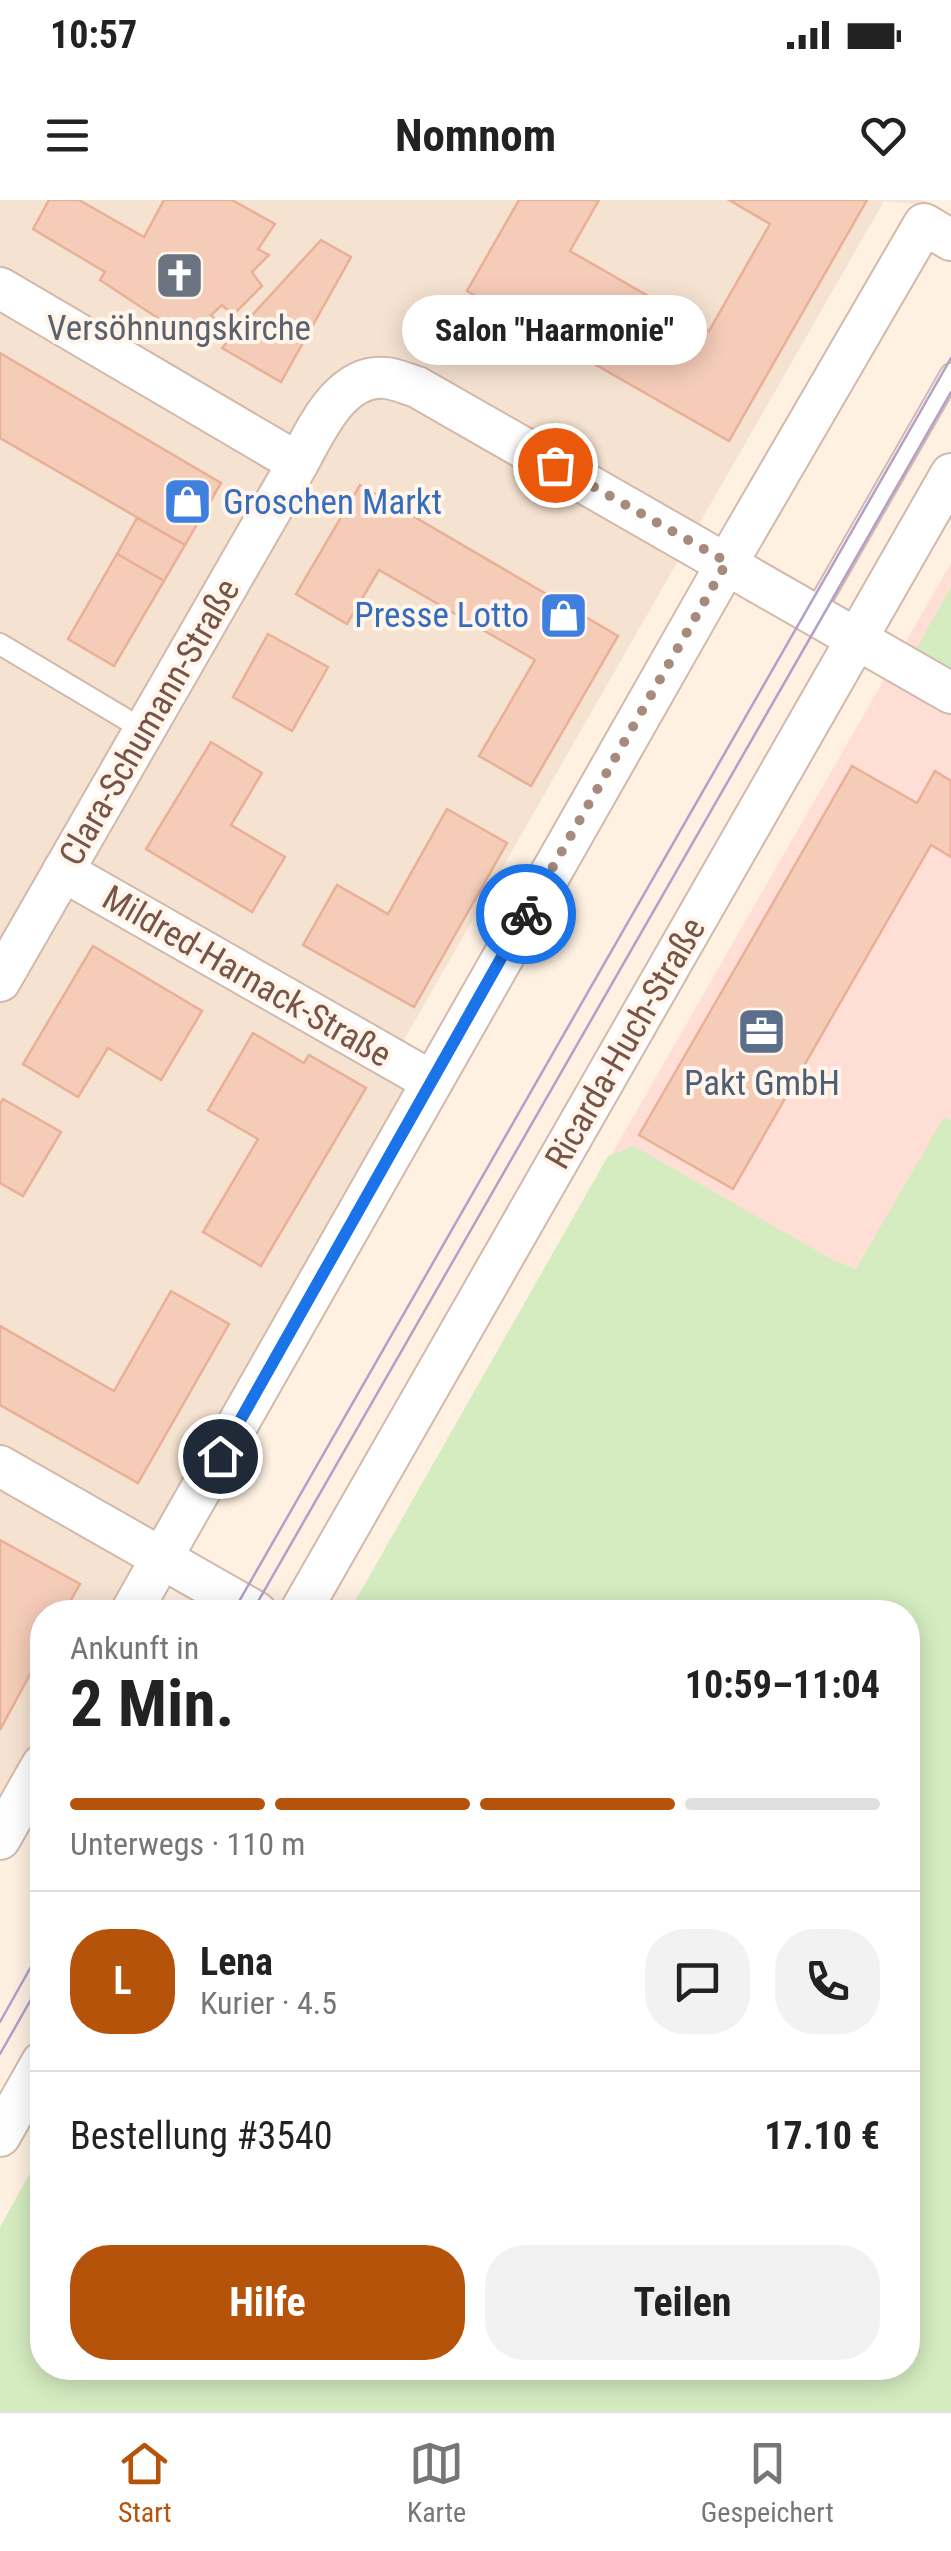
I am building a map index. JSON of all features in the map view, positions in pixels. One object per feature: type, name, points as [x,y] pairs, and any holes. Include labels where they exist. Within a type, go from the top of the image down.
[{"type":"street","points":[[137,1600],[727,562],[924,224],[951,240]]},
{"type":"street","points":[[0,288],[298,463]]},
{"type":"street","name":"Clara-Schumann-Straße","points":[[0,981],[328,410],[354,385],[383,377],[417,387],[951,694]]},
{"type":"street","name":"Ricarda-Huch-Straße","points":[[307,1600],[951,474]]},
{"type":"street","name":"Mildred-Harnack-Straße","points":[[63,872],[431,1082]]},
{"type":"street","points":[[0,1466],[235,1600]]},
{"type":"street","points":[[0,1839],[30,1786]]},
{"type":"street","points":[[19,2126],[30,2095]]},
{"type":"lane","points":[[814,613],[951,374]]},
{"type":"lane","points":[[0,644],[144,730]]},
{"type":"shaded area","points":[[0,200],[923,200],[934,206],[884,201],[393,1059],[431,1081],[138,1600],[30,1600],[30,1786],[0,1839]]},
{"type":"shaded area","points":[[951,563],[951,2353],[916,2411],[0,2411],[0,2227],[30,2173],[30,2380],[920,2380],[920,1600],[356,1600]]},
{"type":"green space","points":[[951,587],[951,672],[915,651]]},
{"type":"green space","points":[[944,1117],[951,1120],[951,2411],[0,2411],[0,2227],[30,2173],[30,2380],[920,2380],[920,1600],[356,1600],[608,1156],[634,1146],[833,1260],[856,1269]]},
{"type":"building","name":"Versöhnungskirche","points":[[49,200],[79,200],[144,237],[164,200],[232,200],[275,224],[258,249],[269,255],[252,272],[262,286],[233,315],[222,305],[211,315],[223,328],[203,348],[100,280],[105,272],[33,229]]},
{"type":"building","points":[[519,200],[599,200],[570,251],[709,331],[770,224],[729,200],[867,200],[729,441],[467,291]]},
{"type":"building","points":[[321,240],[351,257],[281,382],[222,348]]},
{"type":"building","points":[[0,353],[221,483],[185,545],[0,438]]},
{"type":"building","points":[[360,485],[618,636],[531,786],[479,756],[535,660],[379,570],[347,624],[296,594]]},
{"type":"building","points":[[137,518],[185,545],[164,581],[117,554]]},
{"type":"building","points":[[117,554],[164,581],[114,666],[68,639]]},
{"type":"building","points":[[268,634],[328,667],[292,731],[233,697]]},
{"type":"building","points":[[211,742],[262,773],[231,825],[285,857],[252,912],[146,849]]},
{"type":"building","name":"Pakt GmbH","points":[[852,766],[917,803],[935,771],[951,781],[951,857],[931,845],[733,1189],[639,1135]]},
{"type":"building","points":[[447,809],[507,843],[414,1007],[303,945],[337,885],[388,914]]},
{"type":"building","points":[[93,946],[202,1011],[161,1080],[108,1048],[78,1097],[23,1064]]},
{"type":"building","points":[[253,1033],[304,1063],[309,1055],[366,1088],[261,1266],[203,1232],[258,1139],[208,1110]]},
{"type":"building","points":[[3,1099],[61,1132],[23,1196],[0,1183]]},
{"type":"building","points":[[171,1291],[229,1324],[138,1483],[0,1405],[0,1326],[114,1391]]},
{"type":"building","points":[[0,1540],[80,1584],[71,1600],[30,1600],[30,1674],[0,1730]]},
{"type":"tram line","points":[[240,1600],[951,358]]},
{"type":"tram line","points":[[259,1600],[951,392]]},
{"type":"tram line","points":[[0,2022],[30,1968]]},
{"type":"tram line","points":[[0,2054],[30,2001]]},
{"type":"way so far","points":[[526,914],[727,562],[555,465]]},
{"type":"place","name":"Versöhnungskirche","points":[[179,276]]},
{"type":"place","name":"Salon \"Haarmonie\"","points":[[555,465]]},
{"type":"place","name":"Groschen Markt","points":[[188,502]]},
{"type":"place","name":"Presse Lotto","points":[[564,615]]},
{"type":"place","name":"Pakt GmbH","points":[[762,1031]]},
{"type":"route","points":[[220,1456],[526,914]]}]
